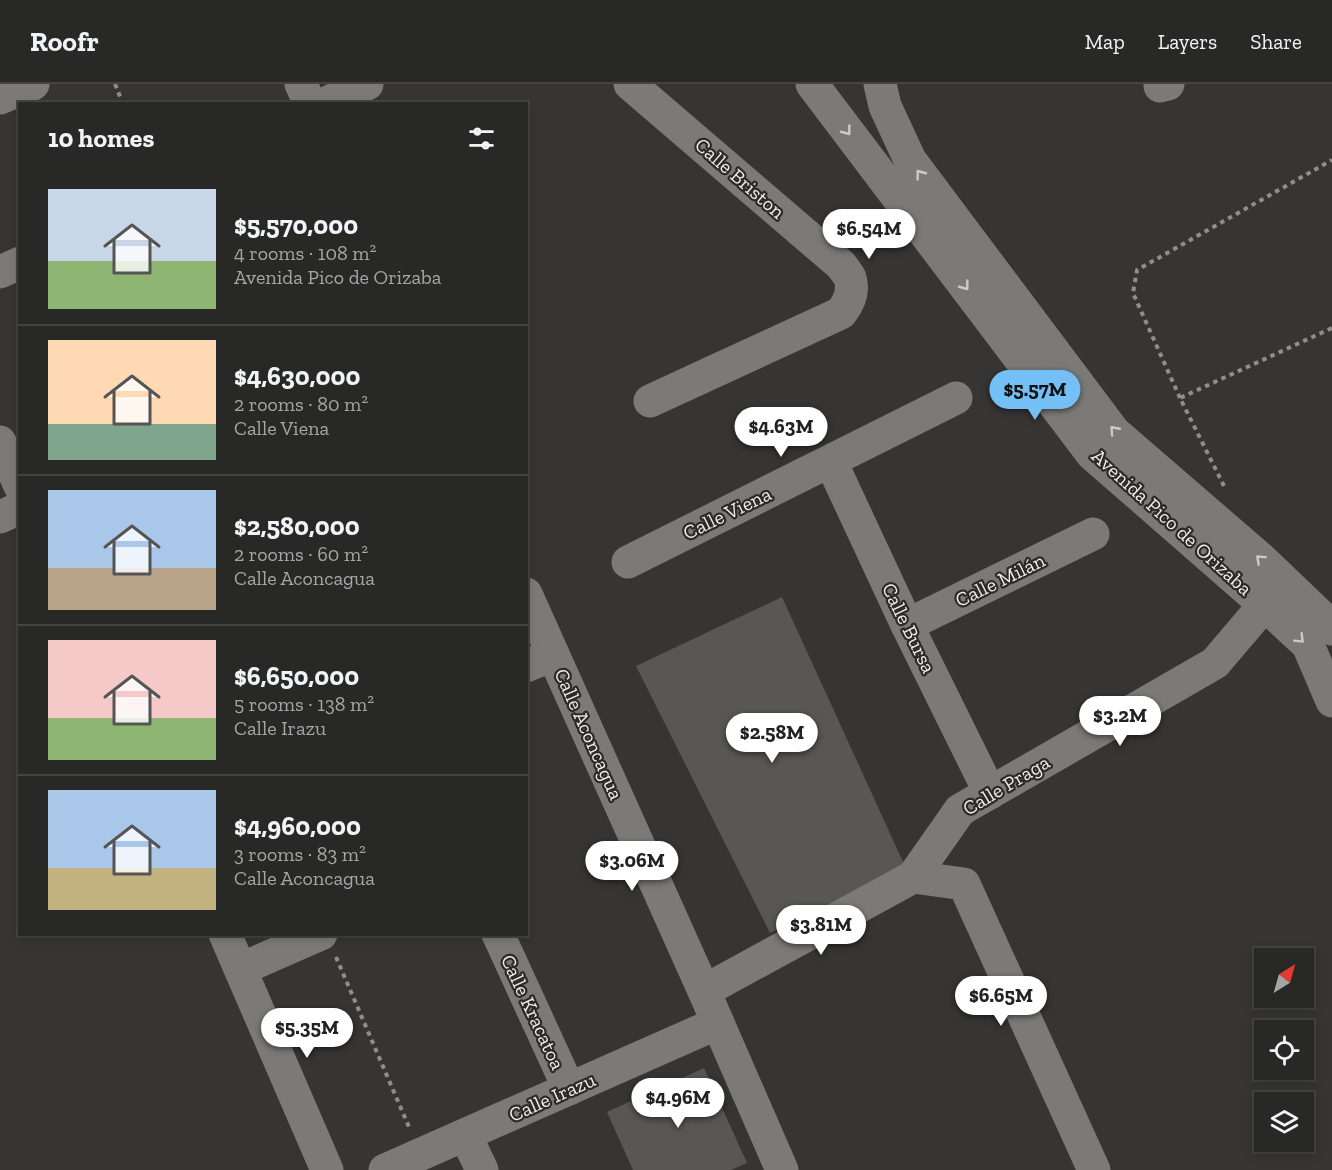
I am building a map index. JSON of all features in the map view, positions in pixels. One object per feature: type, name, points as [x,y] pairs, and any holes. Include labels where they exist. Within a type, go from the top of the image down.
[{"type":"street","points":[[0,98],[33,84]]},
{"type":"street","points":[[301,84],[309,102]]},
{"type":"street","points":[[328,102],[367,84]]},
{"type":"street","name":"Calle Briston","points":[[630,84],[841,265],[850,278],[851,292],[848,304],[841,313],[650,401]]},
{"type":"street","name":"Avenida Pico de Orizaba","points":[[812,84],[1092,454],[1275,593],[1332,629]]},
{"type":"street","name":"Avenida Pico de Orizaba","points":[[879,84],[885,106],[910,160],[1114,432],[1261,559],[1275,593],[1308,645],[1332,701]]},
{"type":"street","points":[[1160,84],[1160,86],[1168,84]]},
{"type":"street","points":[[0,272],[18,264]]},
{"type":"street","name":"Calle Viena","points":[[628,562],[956,398]]},
{"type":"street","points":[[0,442],[18,482]]},
{"type":"street","name":"Calle Bursa","points":[[831,462],[907,625],[990,793]]},
{"type":"street","points":[[0,517],[18,509]]},
{"type":"street","name":"Calle Milán","points":[[907,625],[1093,534]]},
{"type":"street","name":"Calle Praga","points":[[913,877],[960,810],[1215,663],[1275,593]]},
{"type":"street","name":"Calle Aconcagua","points":[[528,603],[540,660],[705,991],[782,1170]]},
{"type":"street","points":[[705,991],[913,877],[964,884],[1094,1170]]},
{"type":"street","points":[[226,936],[327,1170]]},
{"type":"street","name":"Calle Kracatoa","points":[[499,936],[568,1089]]},
{"type":"street","points":[[241,969],[328,946]]},
{"type":"street","name":"Calle Irazu","points":[[385,1170],[718,1023]]},
{"type":"street","points":[[466,1136],[482,1170]]},
{"type":"path","points":[[115,84],[122,102]]},
{"type":"path","points":[[1225,488],[1180,398],[1133,293],[1137,270],[1332,160]]},
{"type":"path","points":[[1180,398],[1332,328]]},
{"type":"path","points":[[328,946],[421,1155]]},
{"type":"building","points":[[782,597],[904,864],[840,901],[770,933],[636,666]]},
{"type":"building","points":[[704,1068],[747,1163],[731,1170],[633,1170],[607,1112]]}]
